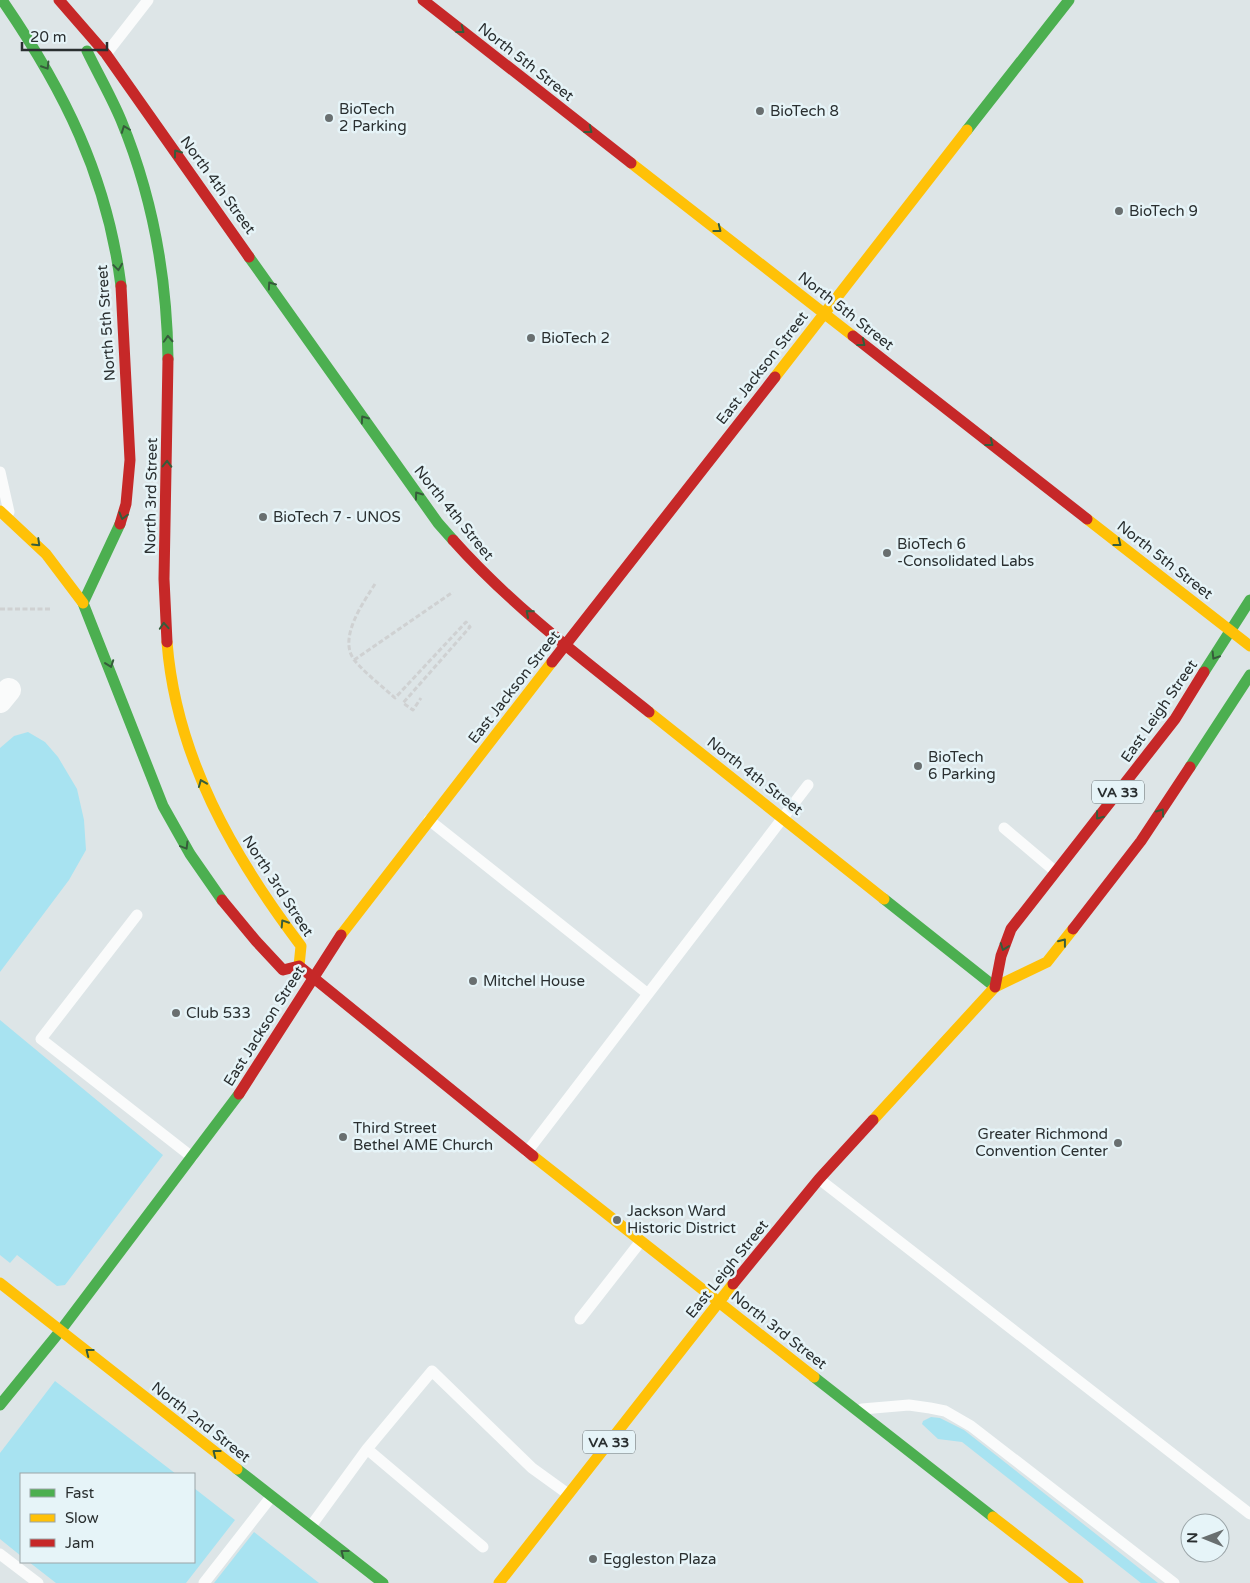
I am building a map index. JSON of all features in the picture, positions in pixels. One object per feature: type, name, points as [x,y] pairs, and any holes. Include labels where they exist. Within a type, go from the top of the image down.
[{"type":"main road","name":"North 5th Street","points":[[2,0],[59,87],[79,129],[96,172],[109,219],[117,261],[123,306],[130,460],[128,484],[120,524],[84,603]]},
{"type":"main road","points":[[58,0],[67,12]]},
{"type":"main road","name":"North 5th Street","points":[[422,0],[1250,646]]},
{"type":"main road","name":"East Jackson Street","points":[[0,1405],[61,1330],[193,1158],[241,1092],[312,976],[347,924],[1069,0]]},
{"type":"main road","name":"North 4th Street","points":[[67,12],[106,54],[438,522],[484,574],[566,645],[995,987]]},
{"type":"main road","name":"North 3rd Street","points":[[67,12],[124,127],[150,209],[158,250],[165,298],[168,342],[164,626],[175,701],[186,744],[211,804],[231,843],[301,946],[299,966],[527,1152],[856,1409],[1059,1573],[1078,1583]]},
{"type":"main road","points":[[0,511],[39,544],[64,574],[84,603],[101,641],[152,781],[179,837],[223,905],[283,970],[299,966]]},
{"type":"main road","name":"East Leigh Street","points":[[995,987],[1001,956],[1011,929],[1175,718],[1250,600]]},
{"type":"main road","name":"East Leigh Street","points":[[499,1583],[719,1302],[819,1179],[995,987],[1048,962],[1160,814],[1250,675]]},
{"type":"main road","name":"North 2nd Street","points":[[0,1283],[383,1583]]},
{"type":"lane","points":[[106,54],[148,0]]},
{"type":"lane","points":[[0,472],[10,519]]},
{"type":"lane","points":[[527,1152],[808,785]]},
{"type":"lane","points":[[429,820],[648,994]]},
{"type":"lane","points":[[1004,828],[1056,872]]},
{"type":"lane","points":[[137,915],[41,1039],[193,1158]]},
{"type":"lane","points":[[819,1179],[1250,1514]]},
{"type":"lane","points":[[580,1319],[641,1241]]},
{"type":"lane","points":[[311,1526],[367,1449],[432,1371],[532,1468],[568,1494]]},
{"type":"lane","points":[[856,1409],[909,1405],[945,1411],[971,1426],[1174,1583]]},
{"type":"lane","points":[[367,1449],[484,1547]]},
{"type":"lane","points":[[204,1583],[271,1497]]},
{"type":"lane","points":[[0,1554],[38,1583]]},
{"type":"path","points":[[375,584],[356,612],[351,627],[350,650],[354,660],[395,698],[466,622],[470,627],[403,703],[413,710],[421,698]]},
{"type":"path","points":[[354,660],[453,592]]},
{"type":"path","points":[[0,609],[55,609]]},
{"type":"shaded area","points":[[28,732],[45,742],[58,757],[77,789],[84,820],[86,850],[69,880],[0,972],[0,748],[14,736]]},
{"type":"shaded area","points":[[0,1020],[163,1155],[65,1285],[57,1286],[17,1255],[10,1263],[0,1255]]},
{"type":"shaded area","points":[[55,1381],[175,1473],[20,1473],[20,1555],[0,1539],[0,1453]]},
{"type":"shaded area","points":[[931,1417],[940,1418],[964,1430],[1158,1583],[1141,1583],[962,1442],[938,1439],[922,1424],[923,1421]]},
{"type":"shaded area","points":[[195,1489],[235,1520],[186,1583],[56,1583],[30,1563],[195,1563]]},
{"type":"shaded area","points":[[254,1532],[319,1583],[214,1583]]},
{"type":"traffic: fast","points":[[2,0],[45,67],[80,136],[94,171],[105,208],[121,286]]},
{"type":"traffic: fast","points":[[967,130],[1069,0]]},
{"type":"traffic: fast","points":[[87,51],[121,120],[132,148],[149,207],[156,237],[165,298],[168,359]]},
{"type":"traffic: fast","points":[[249,257],[438,523],[453,540]]},
{"type":"traffic: fast","points":[[120,524],[83,603],[163,806],[190,854],[222,900]]},
{"type":"traffic: fast","points":[[1204,672],[1250,600]]},
{"type":"traffic: fast","points":[[1190,767],[1250,675]]},
{"type":"traffic: fast","points":[[884,899],[995,987]]},
{"type":"traffic: fast","points":[[0,1405],[61,1330],[239,1094]]},
{"type":"traffic: fast","points":[[814,1377],[993,1517]]},
{"type":"traffic: fast","points":[[237,1469],[383,1583]]},
{"type":"traffic: slow","points":[[775,377],[967,130]]},
{"type":"traffic: slow","points":[[631,163],[853,336]]},
{"type":"traffic: slow","points":[[0,511],[46,554],[83,603]]},
{"type":"traffic: slow","points":[[1087,519],[1250,646]]},
{"type":"traffic: slow","points":[[167,642],[173,684],[182,725],[195,765],[231,841],[276,912],[301,946],[299,966]]},
{"type":"traffic: slow","points":[[341,935],[552,662]]},
{"type":"traffic: slow","points":[[649,712],[884,899]]},
{"type":"traffic: slow","points":[[873,1120],[995,987],[1047,962],[1073,929]]},
{"type":"traffic: slow","points":[[533,1156],[814,1377]]},
{"type":"traffic: slow","points":[[0,1283],[237,1469]]},
{"type":"traffic: slow","points":[[499,1583],[733,1284]]},
{"type":"traffic: slow","points":[[993,1517],[1078,1583]]},
{"type":"traffic: jam","points":[[59,0],[106,54],[249,257]]},
{"type":"traffic: jam","points":[[423,0],[631,163]]},
{"type":"traffic: jam","points":[[120,524],[126,504],[130,460],[121,286]]},
{"type":"traffic: jam","points":[[853,336],[1087,519]]},
{"type":"traffic: jam","points":[[167,642],[164,579],[168,359]]},
{"type":"traffic: jam","points":[[552,662],[775,377]]},
{"type":"traffic: jam","points":[[453,540],[475,564],[523,609],[572,651],[649,712]]},
{"type":"traffic: jam","points":[[995,987],[1001,956],[1011,929],[1175,719],[1204,672]]},
{"type":"traffic: jam","points":[[1073,929],[1141,841],[1190,767]]},
{"type":"traffic: jam","points":[[222,900],[283,970],[299,966],[533,1156]]},
{"type":"traffic: jam","points":[[239,1094],[341,935]]},
{"type":"traffic: jam","points":[[733,1284],[819,1179],[873,1120]]},
{"type":"place","name":"BioTech 8","points":[[760,111]]},
{"type":"place","name":"BioTech 2 Parking","points":[[329,118]]},
{"type":"place","name":"BioTech 9","points":[[1119,211]]},
{"type":"place","name":"BioTech 2","points":[[531,338]]},
{"type":"place","name":"BioTech 7 - UNOS","points":[[263,517]]},
{"type":"place","name":"BioTech 6 -Consolidated Labs","points":[[887,553]]},
{"type":"place","name":"BioTech 6 Parking","points":[[918,766]]},
{"type":"place","name":"Mitchel House","points":[[473,981]]},
{"type":"place","name":"Club 533","points":[[176,1013]]},
{"type":"place","name":"Third Street Bethel AME Church","points":[[343,1137]]},
{"type":"place","name":"Greater Richmond Convention Center","points":[[1118,1143]]},
{"type":"place","name":"Jackson Ward Historic District","points":[[617,1220]]},
{"type":"place","name":"Eggleston Plaza","points":[[593,1559]]}]
